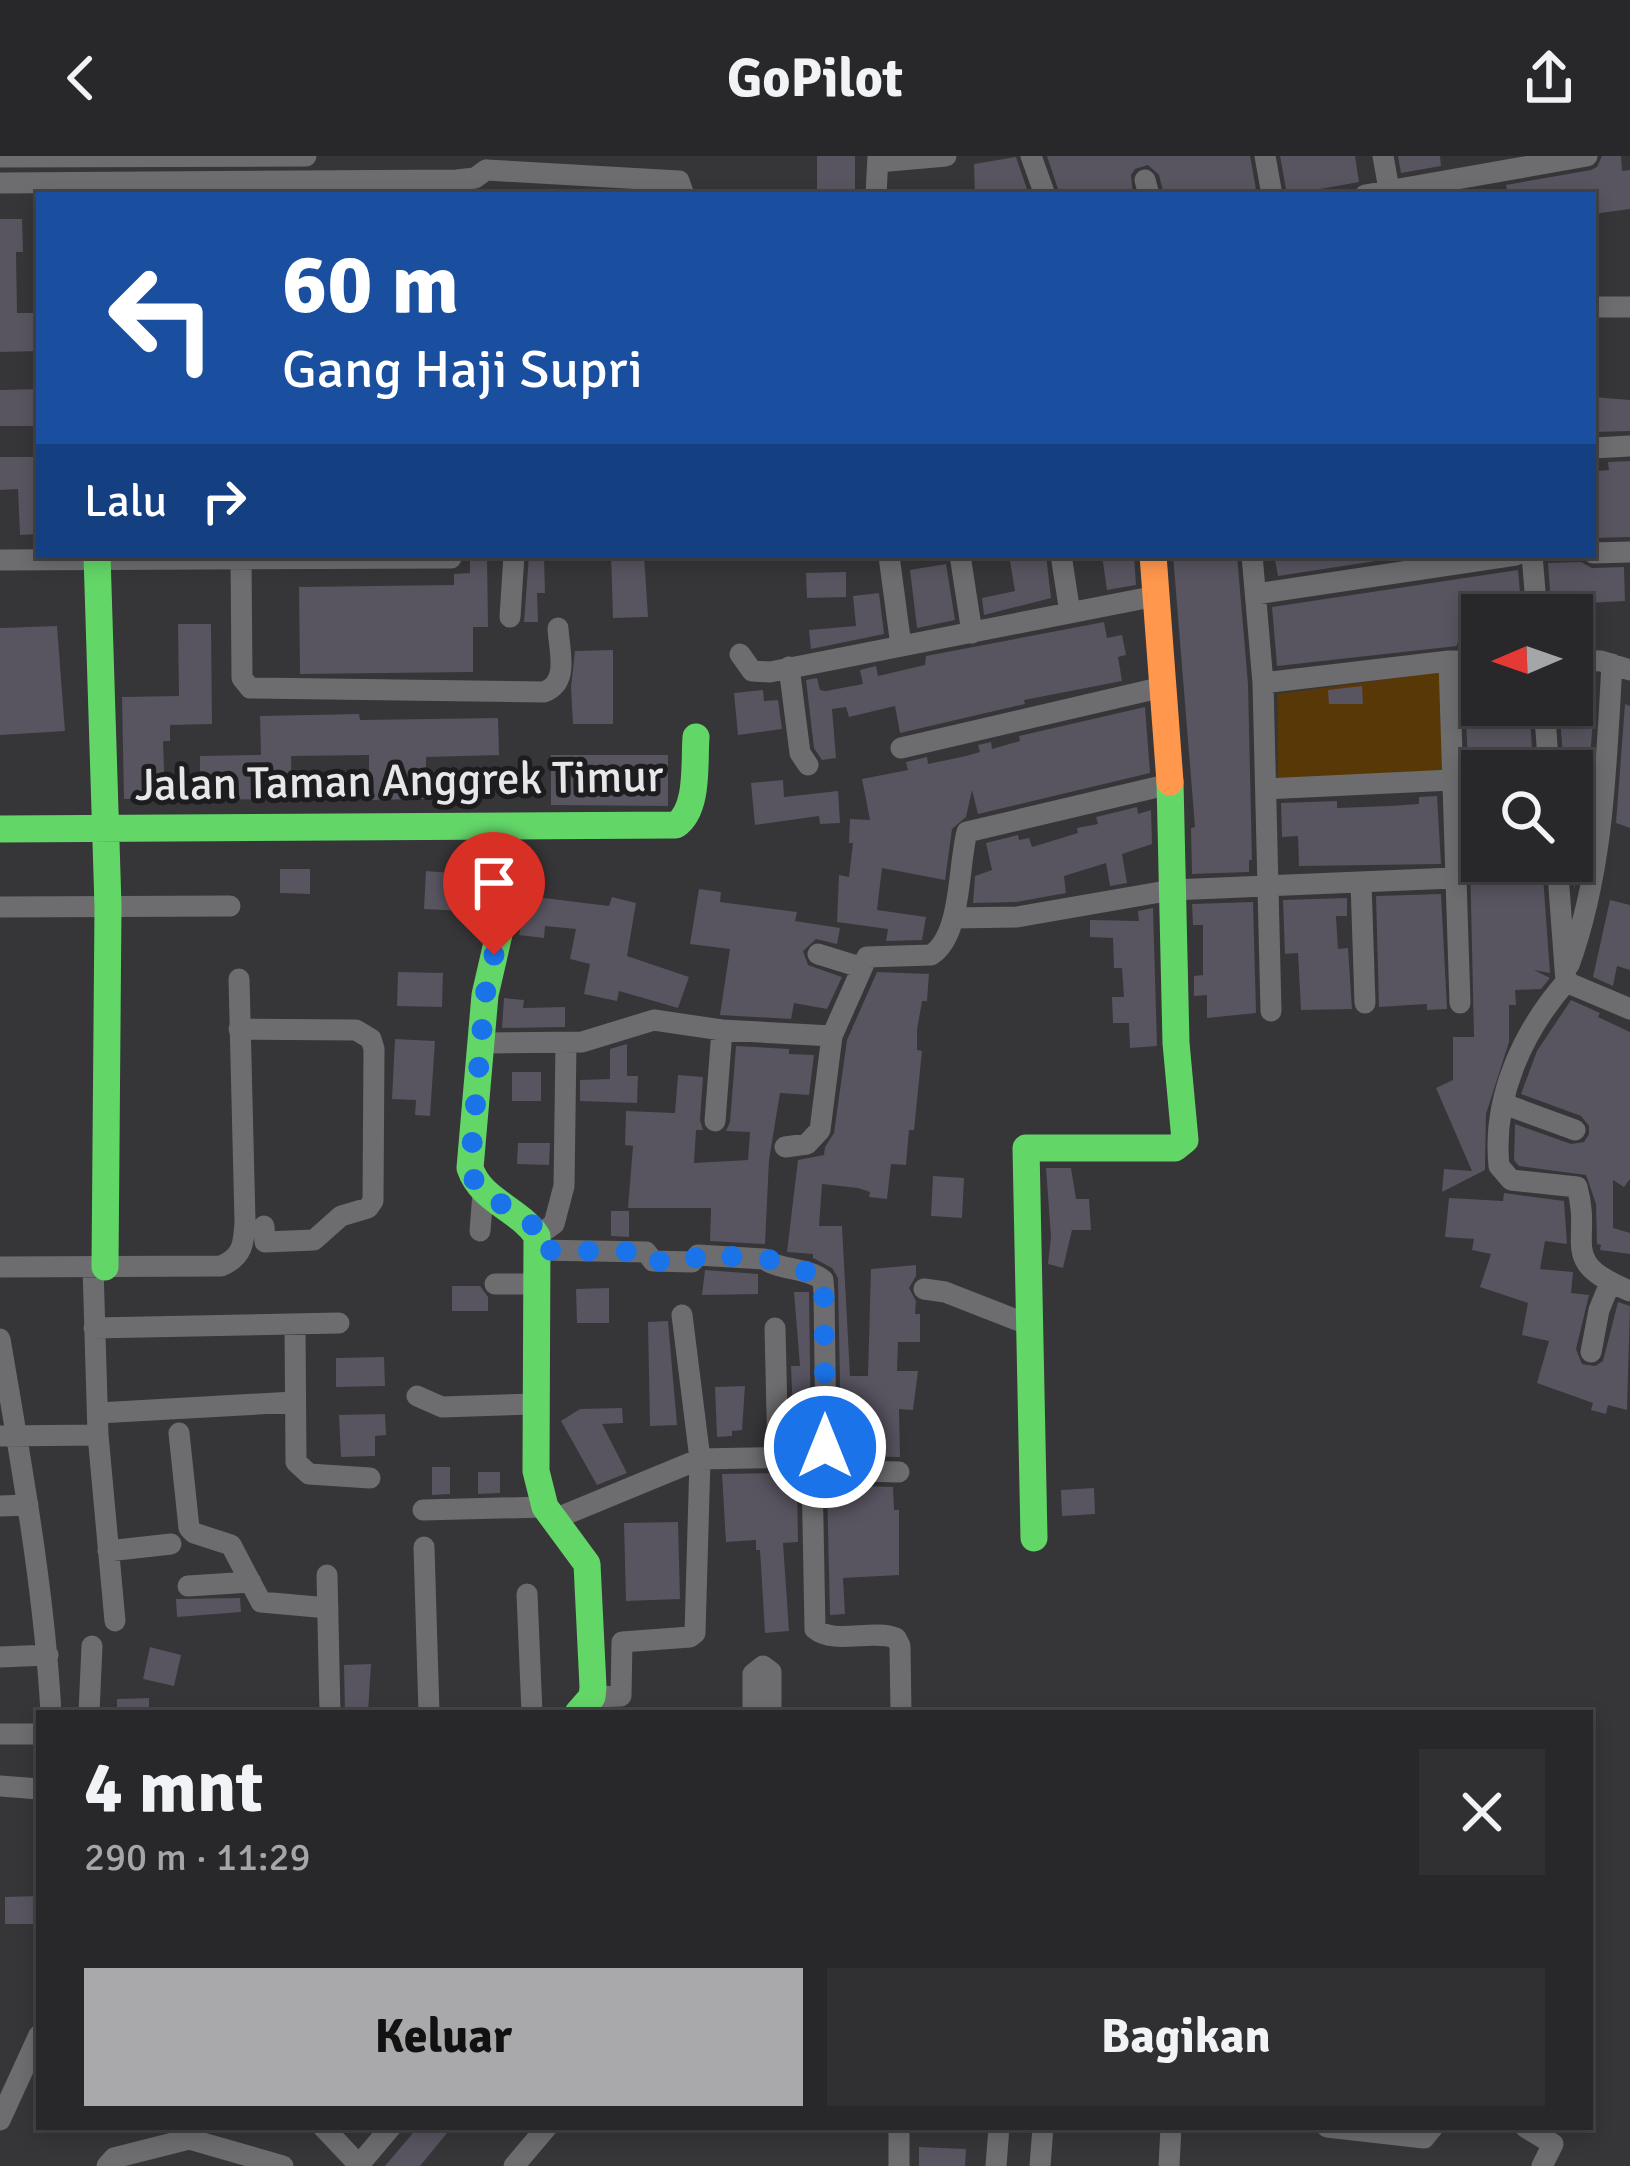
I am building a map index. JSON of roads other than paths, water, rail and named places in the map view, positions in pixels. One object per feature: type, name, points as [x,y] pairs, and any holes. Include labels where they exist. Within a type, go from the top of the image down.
[{"type":"street","points":[[0,157],[307,156]]},
{"type":"street","points":[[876,192],[878,159],[945,156]]},
{"type":"street","points":[[1031,156],[1044,192]]},
{"type":"street","points":[[1265,156],[1271,192]]},
{"type":"street","points":[[1383,156],[1390,192]]},
{"type":"street","points":[[1393,192],[1487,165],[1587,156]]},
{"type":"street","points":[[99,158],[99,190]]},
{"type":"street","points":[[0,183],[99,190],[457,180],[475,178],[481,163],[514,163],[679,181],[683,192]]},
{"type":"street","points":[[1596,307],[1630,307]]},
{"type":"street","points":[[1596,448],[1630,446]]},
{"type":"street","points":[[1596,553],[1630,552]]},
{"type":"street","points":[[0,560],[97,558],[108,906],[94,1328],[115,1621]]},
{"type":"street","points":[[241,558],[242,678],[255,689],[544,692],[561,679],[558,628]]},
{"type":"street","points":[[510,617],[514,558]]},
{"type":"street","points":[[889,558],[901,646]]},
{"type":"street","points":[[960,558],[972,633]]},
{"type":"street","points":[[1061,558],[1070,613]]},
{"type":"street","points":[[1034,1538],[1026,1148],[1175,1148],[1185,1140],[1176,1042],[1170,784],[1153,558]]},
{"type":"street","points":[[1252,558],[1263,683],[1271,1011]]},
{"type":"street","points":[[1256,594],[1496,558]]},
{"type":"street","points":[[1532,558],[1535,594]]},
{"type":"street","points":[[740,654],[747,667],[759,673],[1156,596]]},
{"type":"street","points":[[1449,661],[1460,1003]]},
{"type":"street","points":[[1263,683],[1461,661]]},
{"type":"street","points":[[789,667],[800,753],[808,765]]},
{"type":"street","points":[[1591,1352],[1599,1310],[1620,1287],[1588,1267],[1580,1250],[1577,1186],[1529,1183],[1502,1173],[1498,1155],[1504,1104],[1518,1052],[1566,978],[1586,920],[1621,667]]},
{"type":"street","points":[[901,748],[1163,687]]},
{"type":"street","name":"Jalan Taman Anggrek Timur","points":[[103,827],[676,825],[684,820],[691,802],[696,737]]},
{"type":"street","points":[[1267,789],[1451,780]]},
{"type":"street","points":[[785,1148],[807,1144],[820,1130],[832,1036],[867,957],[936,953],[954,918],[967,832],[1170,784]]},
{"type":"street","points":[[1605,784],[1630,791]]},
{"type":"street","points":[[0,829],[103,827]]},
{"type":"street","points":[[513,873],[485,995],[470,1168],[477,1188],[524,1216],[538,1243],[536,1471],[551,1512],[587,1564],[594,1658],[585,1705],[621,1696],[622,1642],[695,1633],[700,1459],[682,1316]]},
{"type":"street","points":[[954,918],[1017,917],[1172,890],[1453,878]]},
{"type":"street","points":[[1361,882],[1365,1003]]},
{"type":"street","points":[[1559,882],[1566,978]]},
{"type":"street","points":[[0,907],[230,905]]},
{"type":"street","points":[[818,954],[860,967]]},
{"type":"street","points":[[1566,978],[1630,1009]]},
{"type":"street","points":[[0,1267],[96,1278],[234,1261],[243,1248],[239,979]]},
{"type":"street","points":[[481,1043],[582,1042],[654,1020],[722,1030],[832,1036]]},
{"type":"street","points":[[239,1029],[356,1030],[371,1039],[374,1049],[373,1201],[368,1208],[341,1216],[314,1240],[265,1242],[264,1226]]},
{"type":"street","points":[[715,1121],[722,1030]]},
{"type":"street","points":[[538,1243],[554,1224],[564,1186],[566,1043]]},
{"type":"street","points":[[1504,1104],[1575,1130]]},
{"type":"street","points":[[480,1231],[483,1193]]},
{"type":"street","points":[[538,1243],[646,1252],[653,1261],[692,1262],[698,1255],[764,1258],[824,1280],[826,1440],[810,1463],[815,1629],[824,1636],[884,1634],[896,1638],[901,1710]]},
{"type":"street","points":[[495,1284],[537,1284]]},
{"type":"street","points":[[924,1289],[945,1292],[1032,1326]]},
{"type":"street","points":[[94,1328],[339,1323]]},
{"type":"street","points":[[295,1325],[296,1462],[309,1474],[370,1478]]},
{"type":"street","points":[[775,1328],[778,1456]]},
{"type":"street","points":[[0,1340],[8,1436],[28,1505],[52,1710]]},
{"type":"street","points":[[417,1396],[442,1407],[534,1404]]},
{"type":"street","points":[[8,1436],[293,1402]]},
{"type":"street","points":[[179,1433],[189,1528],[231,1545],[265,1604],[328,1608]]},
{"type":"street","points":[[423,1510],[551,1512],[700,1459],[778,1456],[898,1472]]},
{"type":"street","points":[[0,1506],[28,1505]]},
{"type":"street","points":[[109,1551],[171,1544]]},
{"type":"street","points":[[424,1547],[429,1710]]},
{"type":"street","points":[[327,1575],[330,1710]]},
{"type":"street","points":[[188,1586],[251,1582]]},
{"type":"street","points":[[527,1594],[532,1710]]},
{"type":"street","points":[[89,1710],[92,1646]]},
{"type":"street","points":[[0,1657],[48,1655]]},
{"type":"street","points":[[753,1710],[753,1674],[763,1666],[771,1672],[771,1710]]},
{"type":"street","points":[[0,1734],[36,1734]]},
{"type":"street","points":[[0,1786],[36,1789]]},
{"type":"street","points":[[0,2120],[36,2042]]},
{"type":"street","points":[[325,2130],[359,2165],[388,2130]]},
{"type":"street","points":[[514,2166],[544,2130]]},
{"type":"street","points":[[899,2130],[899,2166]]},
{"type":"street","points":[[996,2166],[1000,2130]]},
{"type":"street","points":[[1040,2166],[1042,2130]]},
{"type":"street","points":[[1169,2166],[1172,2130]]},
{"type":"street","points":[[1353,2130],[1424,2138],[1431,2130]]},
{"type":"street","points":[[1530,2130],[1553,2144],[1541,2166]]},
{"type":"street","points":[[107,2166],[120,2156],[193,2133],[283,2166]]}]
